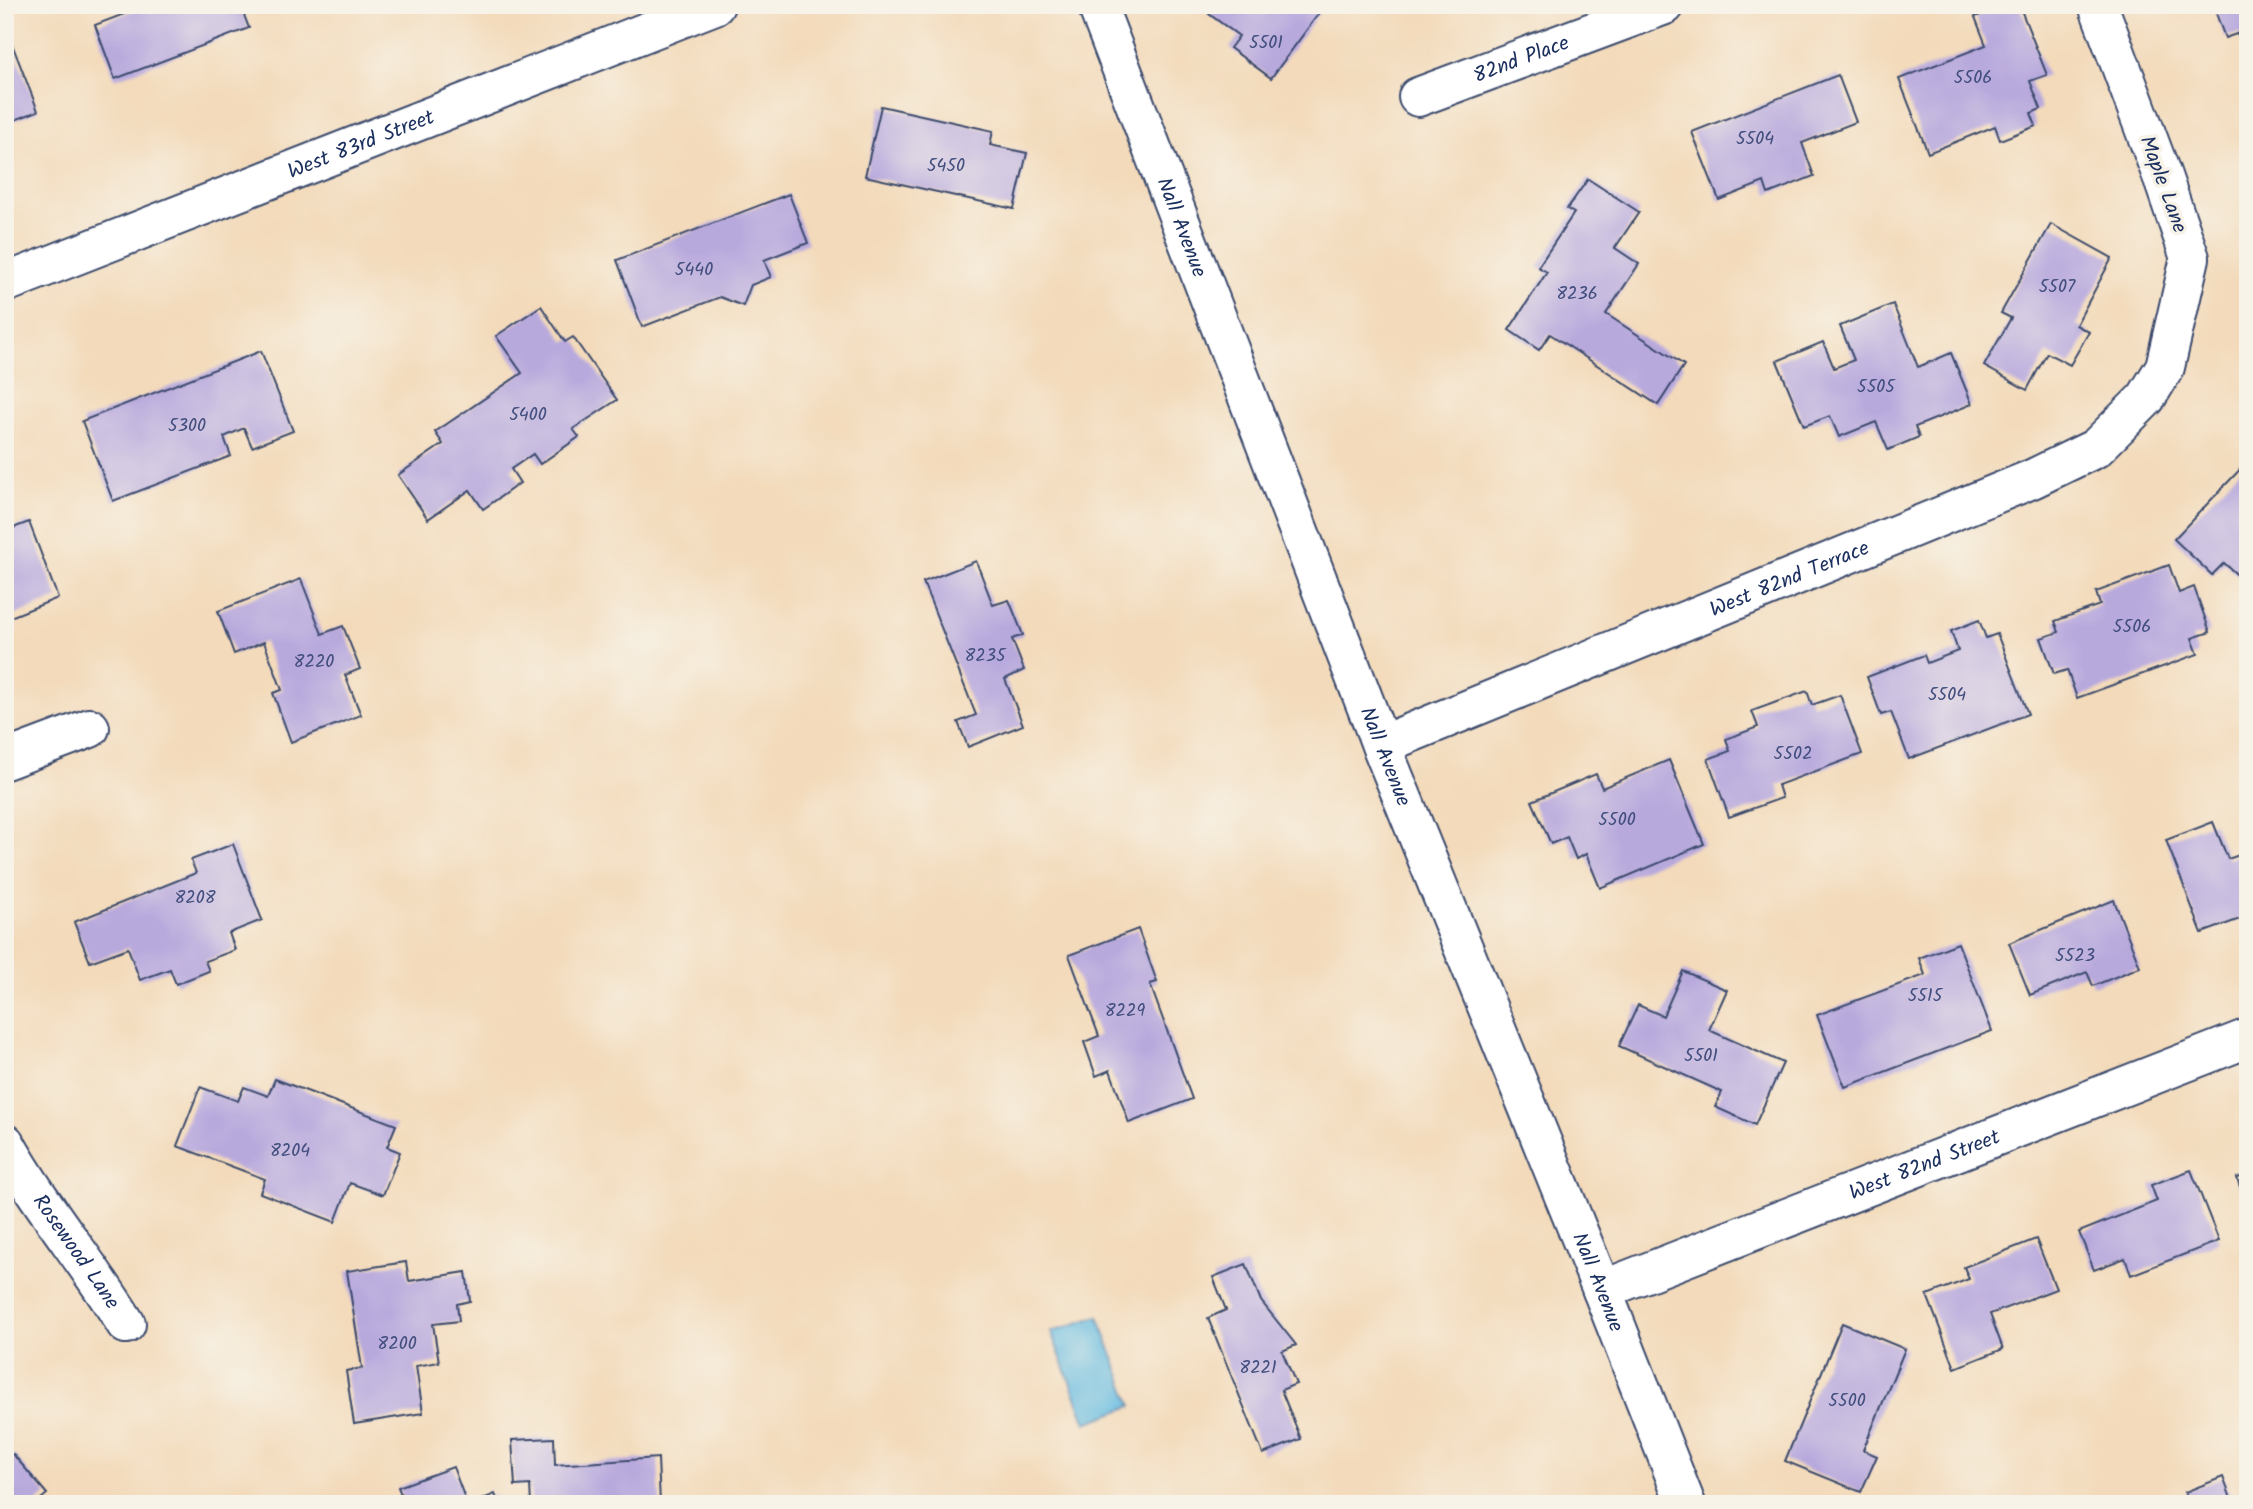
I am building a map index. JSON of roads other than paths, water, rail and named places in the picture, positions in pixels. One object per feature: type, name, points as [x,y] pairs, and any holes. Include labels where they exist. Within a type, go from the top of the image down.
[{"type":"street","name":"West 83rd Street","points":[[5,283],[715,5]]},
{"type":"street","name":"Nall Avenue","points":[[1097,5],[1381,745],[1686,1504]]},
{"type":"street","name":"82nd Place","points":[[1418,97],[1665,5]]},
{"type":"street","name":"Maple Lane","points":[[2098,5],[2190,258],[2165,367]]},
{"type":"street","name":"West 82nd Terrace","points":[[1381,745],[2032,479],[2096,448],[2146,398],[2165,367]]},
{"type":"street","points":[[5,760],[90,728]]},
{"type":"street","name":"West 82nd Street","points":[[1602,1290],[2248,1038]]},
{"type":"street","name":"Rosewood Lane","points":[[5,1143],[49,1214],[100,1281],[126,1324]]},
{"type":"water","points":[[1098,1316],[1132,1406],[1086,1423],[1051,1332]]}]
